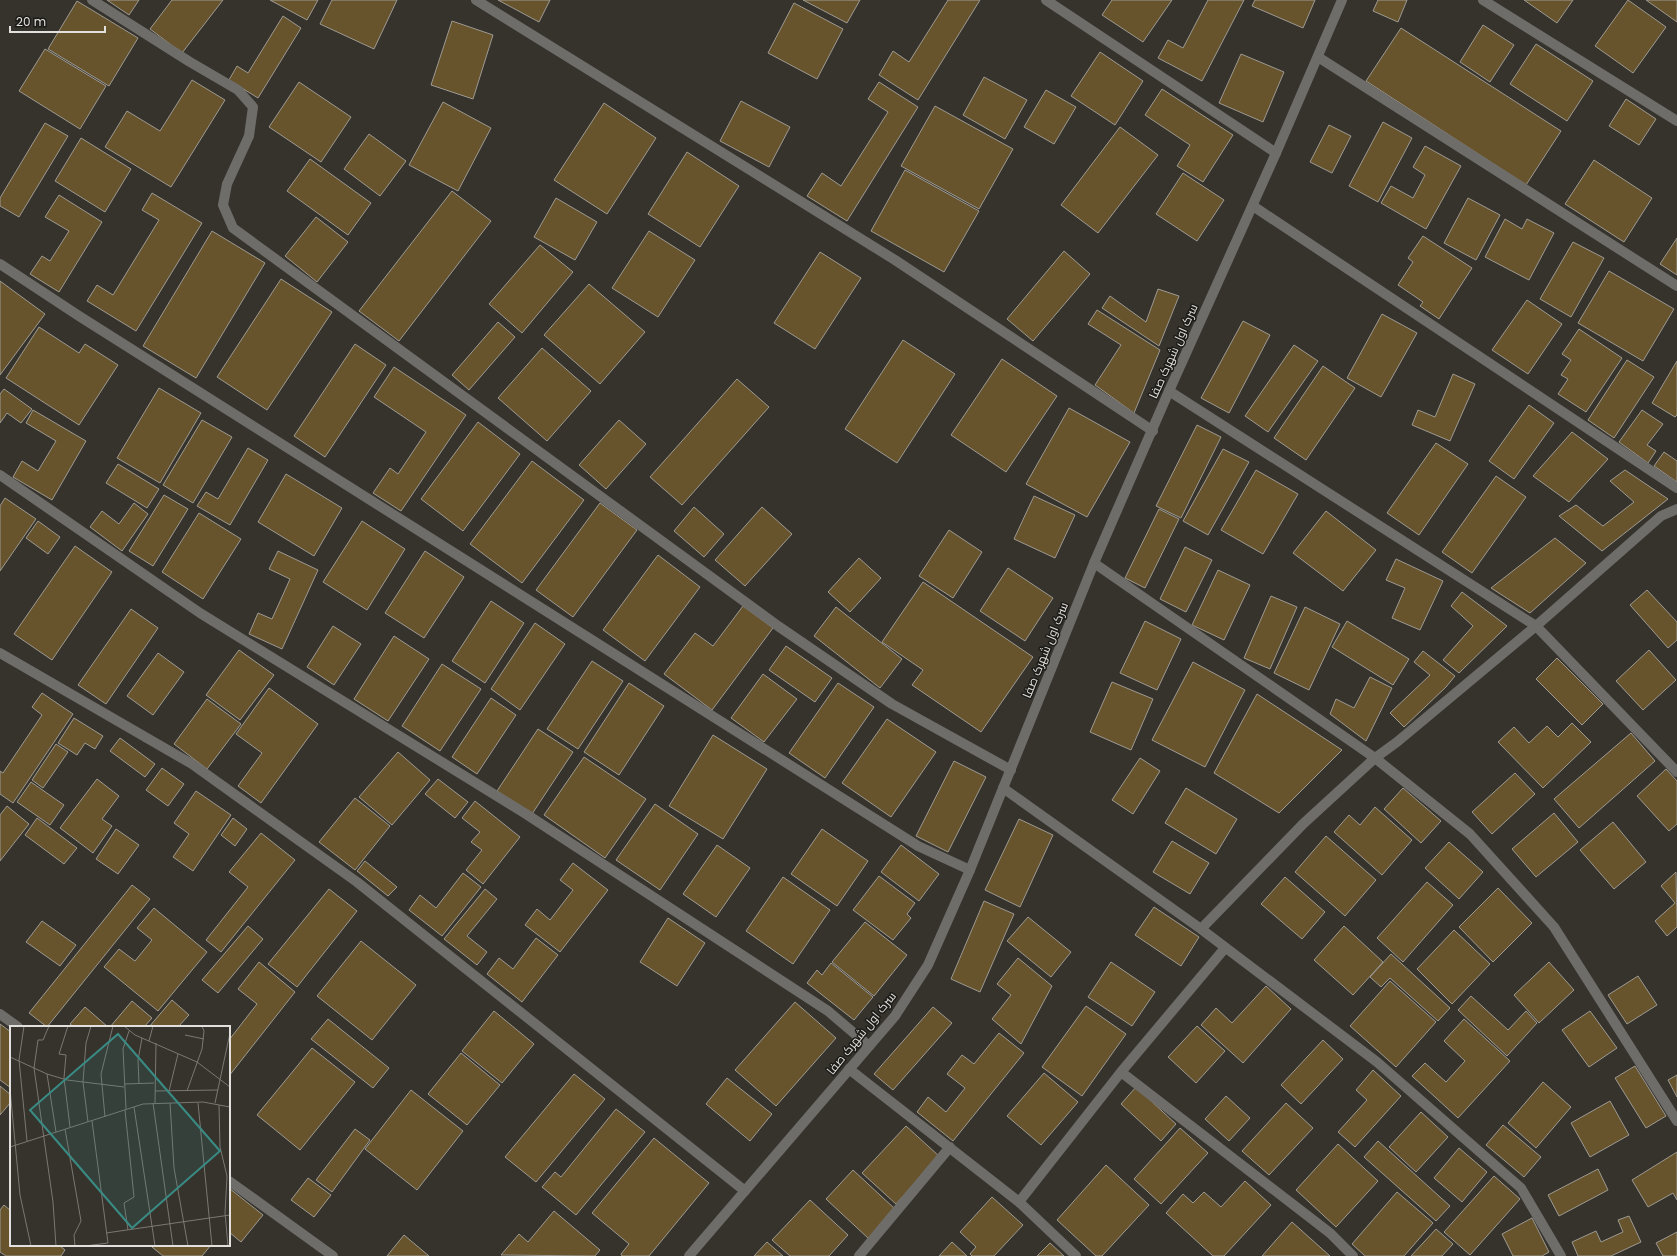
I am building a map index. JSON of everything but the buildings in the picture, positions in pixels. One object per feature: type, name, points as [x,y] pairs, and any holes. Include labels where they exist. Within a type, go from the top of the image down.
[{"type":"street","points":[[92,0],[190,62],[238,90],[253,107],[249,136],[227,184],[223,205],[233,228],[785,630],[892,704],[1011,770]]},
{"type":"street","points":[[476,0],[895,260],[1153,431]]},
{"type":"street","points":[[1046,0],[1276,154]]},
{"type":"street","name":"سرک اول شهرک صفا","points":[[689,1256],[894,1016],[928,965],[970,870],[1094,563],[1153,431],[1169,391],[1276,154],[1342,0]]},
{"type":"street","points":[[1483,0],[1677,121]]},
{"type":"street","points":[[1318,57],[1677,286]]},
{"type":"street","points":[[1253,206],[1677,488]]},
{"type":"street","points":[[0,264],[79,316],[918,846],[970,870]]},
{"type":"street","points":[[1169,391],[1536,626],[1677,772]]},
{"type":"street","points":[[0,475],[200,613],[526,814],[821,1007],[869,1046]]},
{"type":"street","points":[[1202,929],[1303,824],[1375,758],[1397,742],[1536,626],[1661,516],[1677,510]]},
{"type":"street","points":[[1094,563],[1375,758],[1470,834],[1554,927],[1677,1121]]},
{"type":"street","points":[[0,653],[192,764],[357,882],[744,1191]]},
{"type":"street","points":[[1003,788],[1202,929],[1225,948],[1377,1062],[1521,1188],[1561,1256]]},
{"type":"street","points":[[1019,1202],[1121,1072],[1225,948]]},
{"type":"street","points":[[0,1014],[17,1026]]},
{"type":"street","points":[[850,1069],[1019,1202],[1076,1256]]},
{"type":"street","points":[[1121,1072],[1330,1233],[1353,1256]]},
{"type":"street","points":[[860,1256],[950,1147]]},
{"type":"street","points":[[230,1182],[333,1256]]}]
